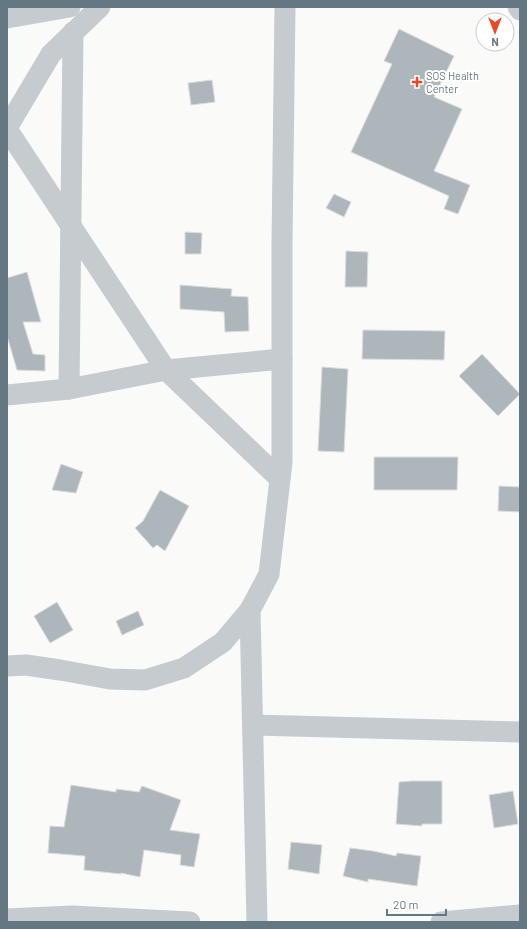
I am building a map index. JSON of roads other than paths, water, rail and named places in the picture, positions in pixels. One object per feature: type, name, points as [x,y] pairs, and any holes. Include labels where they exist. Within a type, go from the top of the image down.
[{"type":"street","points":[[7,18],[70,7]]},
{"type":"street","points":[[100,7],[51,54],[7,128],[166,370],[280,479]]},
{"type":"street","points":[[7,666],[32,666],[110,679],[145,680],[184,668],[222,642],[250,610],[269,574],[282,462],[282,243],[285,7]]},
{"type":"street","points":[[69,389],[73,32]]},
{"type":"street","points":[[7,395],[69,389],[166,370],[282,359]]},
{"type":"street","points":[[250,610],[257,922]]},
{"type":"street","points":[[253,725],[520,732]]},
{"type":"street","points":[[441,922],[520,915]]},
{"type":"street","points":[[7,919],[72,916],[190,922]]},
{"type":"place","name":"SOS Health Center","points":[[417,82]]}]
